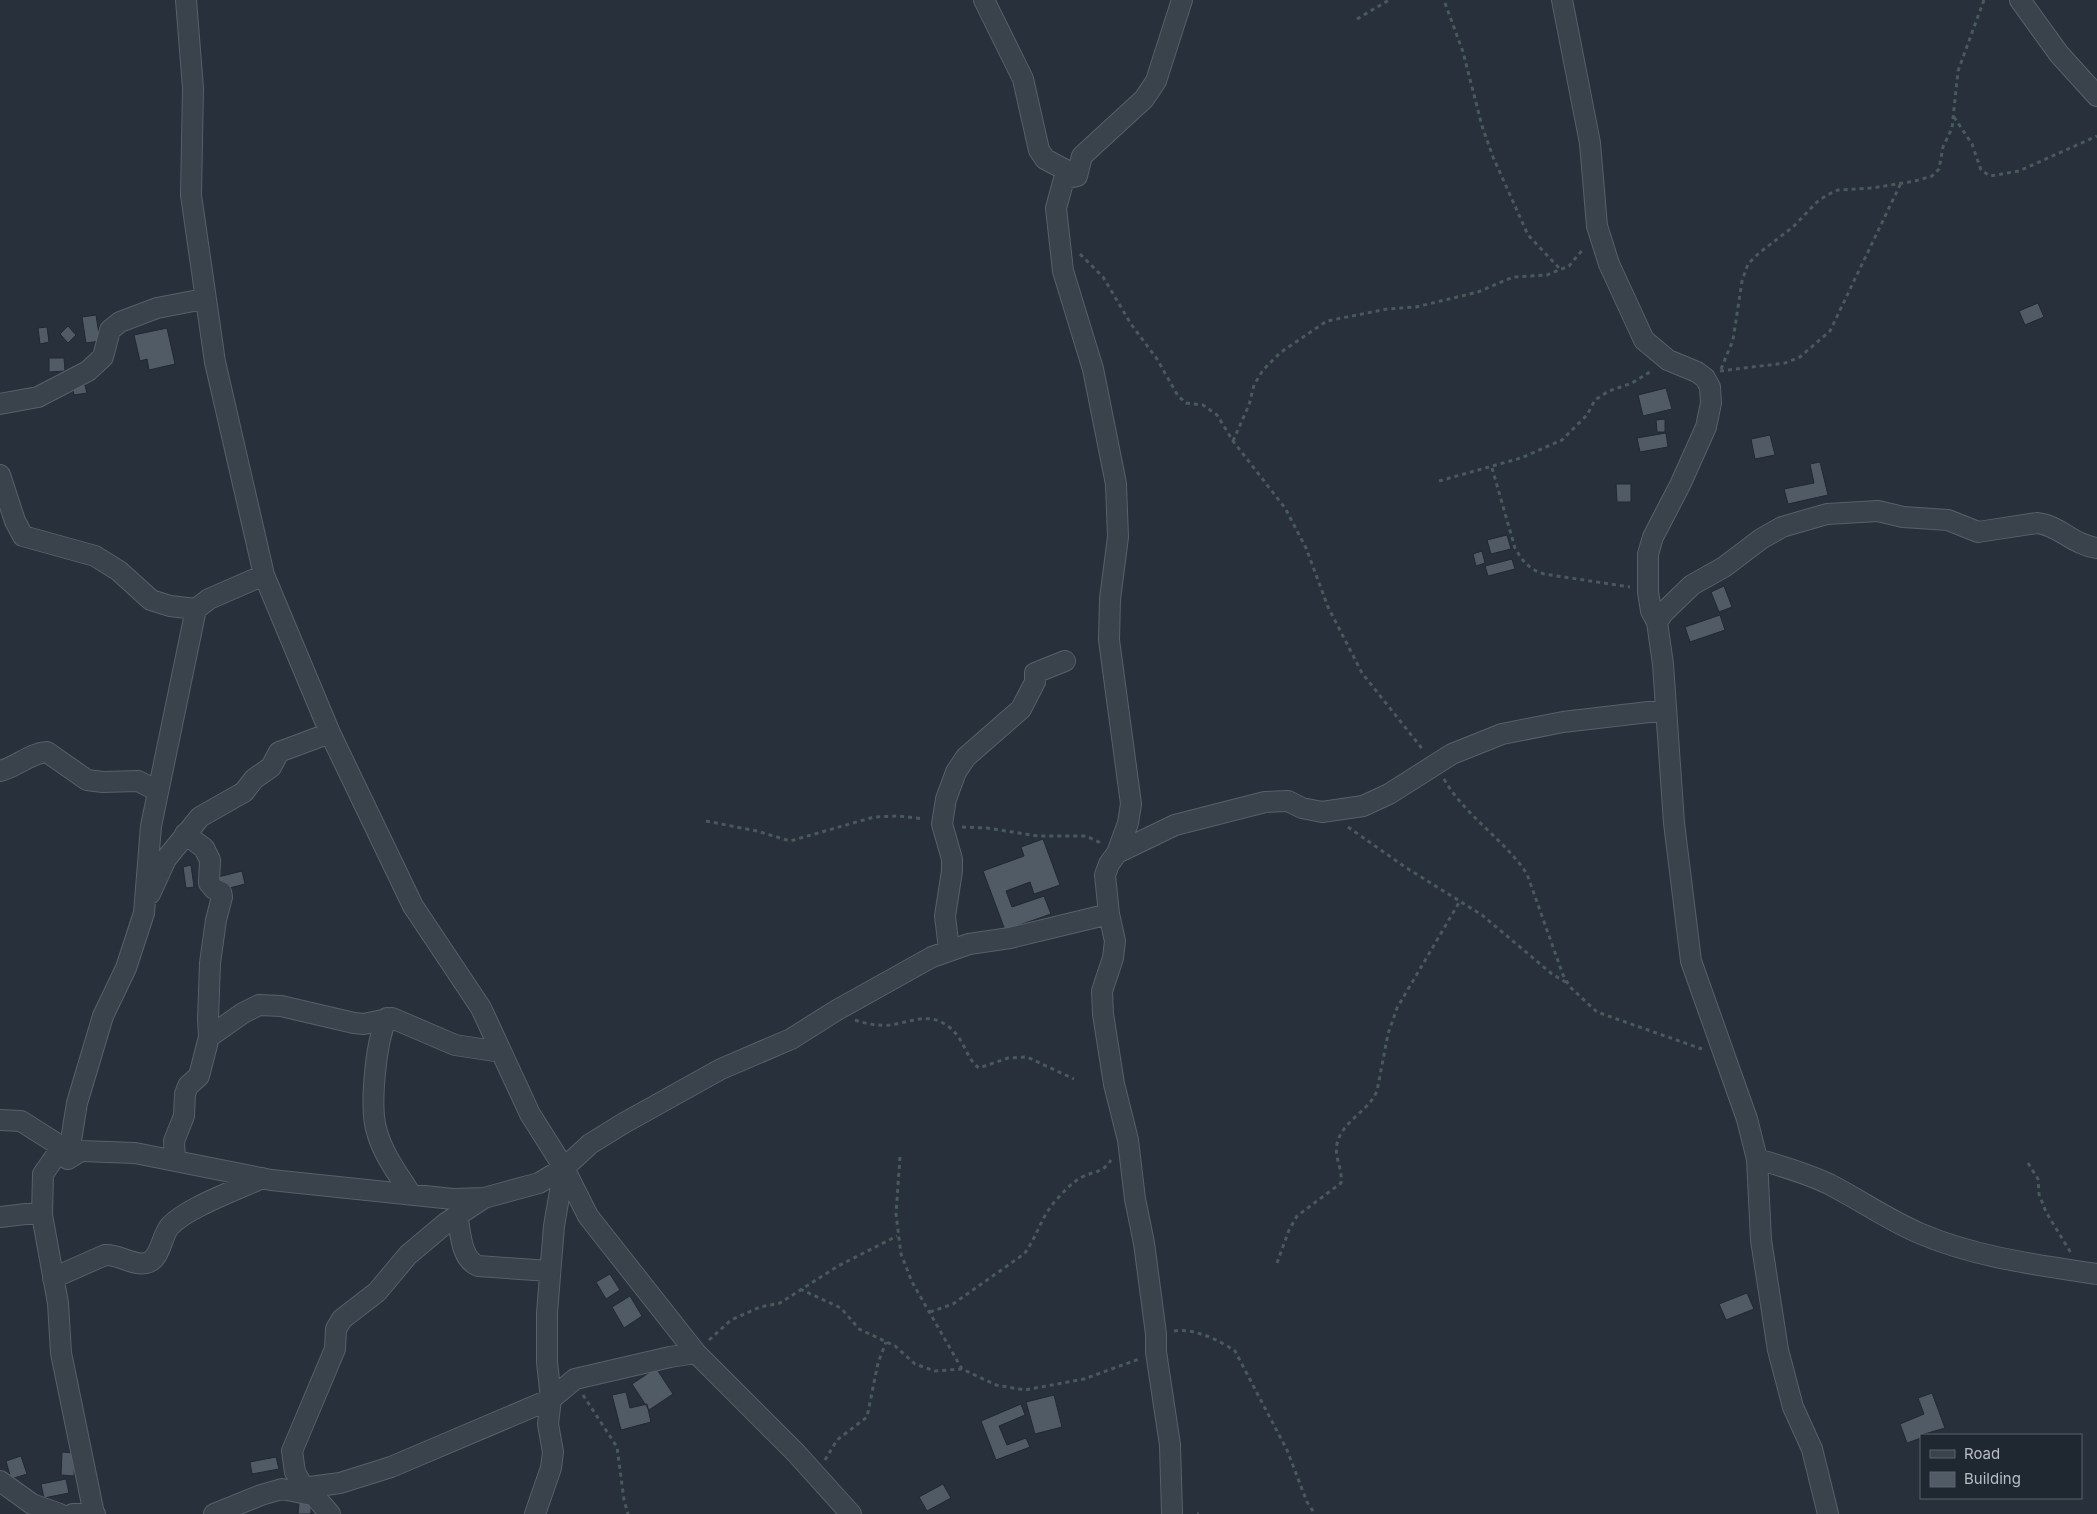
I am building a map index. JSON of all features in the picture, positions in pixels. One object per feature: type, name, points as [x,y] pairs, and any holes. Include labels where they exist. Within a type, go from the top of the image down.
[{"type":"street","points":[[186,0],[193,88],[191,195],[204,299],[215,362],[264,575],[330,733],[413,906],[481,1008],[530,1114],[564,1168],[588,1216],[696,1353],[823,1482],[851,1514]]},
{"type":"street","points":[[984,0],[1023,79],[1039,150],[1045,159],[1077,176]]},
{"type":"street","points":[[1077,176],[1082,156],[1144,100],[1156,81],[1182,0]]},
{"type":"street","points":[[1562,0],[1590,143],[1597,226],[1609,264],[1637,327],[1653,349],[1668,360],[1715,379],[1706,427],[1680,485],[1653,537],[1648,554],[1648,592],[1651,611],[1657,622],[1666,710],[1674,823],[1690,961],[1727,1062],[1758,1159],[1761,1240],[1778,1350],[1793,1407],[1812,1449],[1828,1514]]},
{"type":"street","points":[[2020,0],[2059,54],[2097,96]]},
{"type":"street","points":[[1077,176],[1064,179],[1059,192],[1056,208],[1058,235],[1067,285],[1093,369],[1116,484],[1118,536],[1110,599],[1109,640],[1131,804],[1128,823],[1117,853],[1109,864],[1105,875],[1109,914],[1115,942],[1113,958],[1102,991],[1103,1014],[1114,1084],[1128,1140],[1170,1445],[1172,1514]]},
{"type":"street","points":[[0,404],[38,397],[88,371],[103,357],[110,330],[120,322],[157,308],[204,299]]},
{"type":"street","points":[[0,475],[19,531],[23,536],[95,556],[119,571],[151,600],[170,606],[196,609]]},
{"type":"street","points":[[1657,622],[1664,612],[1692,585],[1724,568],[1761,539],[1782,527],[1827,514],[1878,511],[1903,517],[1948,520],[1978,532],[2037,523],[2046,524],[2083,546],[2097,548]]},
{"type":"street","points":[[144,913],[148,856],[158,791],[196,609],[209,599],[264,575]]},
{"type":"street","points":[[949,949],[945,916],[952,859],[942,824],[946,799],[956,772],[966,757],[1021,709],[1035,682],[1035,673],[1065,661]]},
{"type":"street","points":[[1117,853],[1175,825],[1264,802],[1288,802],[1302,808],[1322,812],[1372,804],[1452,754],[1502,734],[1563,722],[1666,710]]},
{"type":"street","points":[[73,1514],[94,1514],[61,1353],[53,1278],[42,1212],[43,1174],[65,1153],[76,1103],[103,1016],[126,968],[154,881],[166,859],[185,834],[206,812],[244,792],[254,779],[271,767],[279,752],[330,733]]},
{"type":"street","points":[[0,771],[13,767],[36,754],[47,752],[87,780],[103,782],[138,781],[158,791]]},
{"type":"street","points":[[175,1160],[174,1141],[184,1116],[185,1094],[188,1086],[199,1076],[209,1037],[210,963],[216,920],[222,897],[221,892],[214,889],[209,883],[210,860],[204,848],[185,834]]},
{"type":"street","points":[[0,1120],[21,1121],[65,1153],[134,1153],[262,1178],[453,1199],[484,1198],[539,1183],[564,1168],[590,1144],[624,1123],[721,1069],[791,1039],[837,1010],[949,949],[984,941],[1010,938],[1109,914]]},
{"type":"street","points":[[209,1037],[243,1013],[259,1005],[281,1006],[359,1024],[373,1023],[387,1018],[400,1020],[455,1044],[501,1052]]},
{"type":"street","points":[[387,1018],[381,1029],[376,1070],[375,1126],[385,1150],[410,1193]]},
{"type":"street","points":[[1758,1159],[1793,1169],[1830,1185],[1882,1216],[1922,1234],[1968,1249],[2097,1274]]},
{"type":"street","points":[[535,1514],[551,1468],[553,1452],[548,1424],[551,1399],[547,1362],[549,1271],[554,1226],[564,1168]]},
{"type":"street","points":[[53,1278],[105,1255],[138,1263],[151,1261],[156,1256],[161,1239],[171,1224],[187,1213],[262,1178]]},
{"type":"street","points":[[330,1514],[308,1490],[295,1472],[292,1451],[335,1349],[336,1329],[342,1319],[377,1292],[408,1256],[457,1215],[484,1198]]},
{"type":"street","points":[[0,1217],[42,1212]]},
{"type":"street","points":[[457,1215],[464,1250],[471,1263],[478,1266],[549,1271]]},
{"type":"street","points":[[214,1514],[261,1495],[282,1489],[308,1490],[340,1483],[392,1467],[551,1399],[575,1379],[670,1356],[696,1353]]},
{"type":"street","points":[[0,1481],[25,1509],[60,1514]]},
{"type":"path","points":[[1357,18],[1389,0]]},
{"type":"path","points":[[1715,379],[1733,340],[1742,281],[1748,264],[1759,253],[1793,228],[1817,202],[1827,195],[1838,190],[1901,184],[1926,178],[1939,169],[1943,147],[1952,128],[1958,71],[1984,0]]},
{"type":"path","points":[[1445,3],[1464,52],[1482,126],[1493,157],[1528,235],[1561,270]]},
{"type":"path","points":[[1954,116],[1972,144],[1981,170],[1990,176],[2018,171],[2097,136]]},
{"type":"path","points":[[1715,379],[1785,363],[1800,357],[1830,331],[1901,184]]},
{"type":"path","points":[[1233,441],[1248,405],[1254,384],[1264,370],[1286,347],[1327,321],[1387,309],[1416,307],[1478,292],[1513,277],[1539,276],[1561,270],[1575,261],[1597,226]]},
{"type":"path","points":[[1058,235],[1103,277],[1131,324],[1157,359],[1178,396],[1186,403],[1209,409],[1217,415],[1233,441],[1285,508],[1295,524],[1328,607],[1362,673],[1435,764],[1453,794],[1518,860],[1527,874],[1568,984]]},
{"type":"path","points":[[1438,481],[1492,468],[1562,440],[1586,415],[1595,400],[1609,391],[1632,383],[1668,360]]},
{"type":"path","points":[[1492,468],[1515,548],[1522,560],[1532,570],[1544,574],[1627,586],[1648,592]]},
{"type":"path","points":[[1322,812],[1342,823],[1405,867],[1499,928],[1552,974],[1568,984],[1597,1012],[1702,1049],[1727,1062]]},
{"type":"path","points":[[706,821],[757,831],[790,841],[858,821],[888,815],[1038,836],[1086,836],[1117,853]]},
{"type":"path","points":[[1277,1263],[1289,1230],[1297,1216],[1341,1183],[1341,1169],[1336,1153],[1342,1131],[1373,1100],[1377,1091],[1388,1034],[1397,1008],[1460,901]]},
{"type":"path","points":[[837,1010],[855,1020],[871,1024],[889,1025],[916,1020],[936,1019],[950,1027],[959,1037],[972,1061],[979,1068],[1008,1058],[1027,1057],[1074,1078]]},
{"type":"path","points":[[930,1312],[953,1304],[1024,1254],[1030,1246],[1039,1224],[1058,1198],[1081,1178],[1107,1167],[1114,1152],[1128,1140]]},
{"type":"path","points":[[900,1157],[897,1236],[901,1254],[912,1282],[947,1346],[962,1369],[996,1386],[1025,1390],[1093,1377],[1180,1330],[1199,1334],[1235,1351],[1287,1450],[1307,1502],[1315,1514]]},
{"type":"path","points":[[2028,1163],[2038,1179],[2039,1194],[2046,1212],[2070,1250],[2075,1271]]},
{"type":"path","points":[[696,1353],[731,1320],[760,1307],[780,1303],[861,1252],[897,1236]]},
{"type":"path","points":[[800,1289],[840,1308],[859,1329],[886,1342],[924,1368],[936,1371],[962,1369]]},
{"type":"path","points":[[823,1482],[826,1456],[837,1440],[867,1417],[878,1363],[886,1342]]},
{"type":"path","points":[[575,1379],[617,1447],[624,1500],[628,1514]]},
{"type":"building","points":[[2038,303],[2044,317],[2025,325],[2019,311]]},
{"type":"building","points":[[96,315],[100,341],[86,343],[82,317]]},
{"type":"building","points":[[68,326],[76,335],[68,343],[60,334]]},
{"type":"building","points":[[47,327],[49,342],[40,344],[38,328]]},
{"type":"building","points":[[167,328],[175,364],[149,370],[147,359],[140,361],[134,335]]},
{"type":"building","points":[[49,358],[64,358],[65,371],[49,372]]},
{"type":"building","points":[[84,382],[87,393],[74,395],[72,385]]},
{"type":"building","points":[[1666,388],[1672,409],[1643,416],[1638,395]]},
{"type":"building","points":[[1665,419],[1665,432],[1657,432],[1656,420]]},
{"type":"building","points":[[1666,433],[1668,447],[1640,452],[1637,438]]},
{"type":"building","points":[[1770,435],[1775,455],[1755,459],[1751,439]]},
{"type":"building","points":[[1820,462],[1828,495],[1788,504],[1784,489],[1814,483],[1810,464]]},
{"type":"building","points":[[1616,484],[1631,484],[1631,502],[1617,502]]},
{"type":"building","points":[[1507,535],[1511,549],[1491,554],[1487,540]]},
{"type":"building","points":[[1482,551],[1485,563],[1476,566],[1473,554]]},
{"type":"building","points":[[1512,559],[1515,569],[1488,576],[1485,566]]},
{"type":"building","points":[[1724,586],[1732,607],[1719,612],[1711,592]]},
{"type":"building","points":[[1720,615],[1725,630],[1690,642],[1685,627]]},
{"type":"building","points":[[1043,839],[1060,885],[1034,894],[1030,882],[1006,891],[1012,907],[1044,896],[1051,914],[1005,930],[983,871],[1024,856],[1021,847]]},
{"type":"building","points":[[191,865],[194,887],[186,888],[183,867]]},
{"type":"building","points":[[242,871],[245,884],[222,890],[218,877]]},
{"type":"building","points":[[610,1274],[620,1290],[606,1299],[596,1282]]},
{"type":"building","points":[[1747,1293],[1754,1309],[1726,1320],[1719,1304]]},
{"type":"building","points":[[630,1296],[642,1316],[624,1328],[612,1307]]},
{"type":"building","points":[[656,1368],[673,1394],[649,1410],[632,1384]]},
{"type":"building","points":[[626,1392],[630,1408],[647,1404],[651,1422],[621,1430],[612,1395]]},
{"type":"building","points":[[1932,1393],[1945,1428],[1920,1434],[1920,1438],[1907,1443],[1900,1424],[1924,1414],[1918,1398]]},
{"type":"building","points":[[1054,1395],[1062,1427],[1035,1434],[1026,1402]]},
{"type":"building","points":[[1021,1404],[1025,1415],[999,1426],[1007,1445],[1026,1438],[1030,1447],[996,1460],[981,1421]]},
{"type":"building","points":[[62,1452],[75,1453],[74,1476],[61,1475]]},
{"type":"building","points":[[21,1456],[27,1474],[11,1479],[6,1461]]},
{"type":"building","points":[[276,1457],[279,1469],[252,1474],[250,1462]]},
{"type":"building","points":[[66,1479],[69,1493],[44,1498],[41,1484]]},
{"type":"building","points":[[943,1484],[951,1498],[927,1511],[919,1497]]},
{"type":"building","points":[[299,1502],[311,1503],[311,1514],[298,1514]]}]
